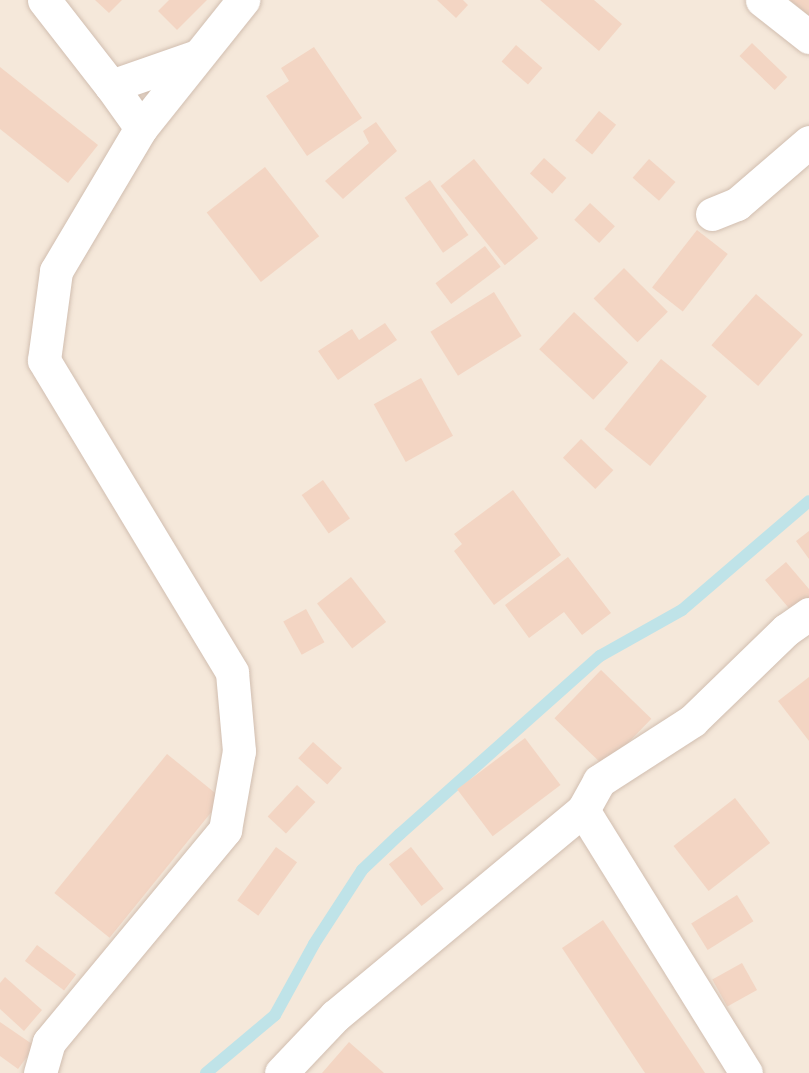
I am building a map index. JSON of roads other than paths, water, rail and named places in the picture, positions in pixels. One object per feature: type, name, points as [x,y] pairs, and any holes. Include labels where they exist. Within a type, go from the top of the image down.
[{"type":"street","points":[[44,0],[141,128]]},
{"type":"street","points":[[40,1073],[49,1042],[225,830],[239,751],[232,672],[45,360],[56,271],[141,128],[243,0]]},
{"type":"street","points":[[762,0],[809,37]]},
{"type":"street","points":[[111,86],[197,56]]},
{"type":"street","points":[[712,214],[737,204],[809,142]]},
{"type":"street","points":[[281,1073],[335,1016],[583,810],[599,781],[692,721],[786,630],[809,614]]},
{"type":"street","points":[[583,810],[746,1073]]},
{"type":"waterway","points":[[206,1073],[275,1015],[314,944],[362,870],[600,656],[682,610],[809,501]]}]
